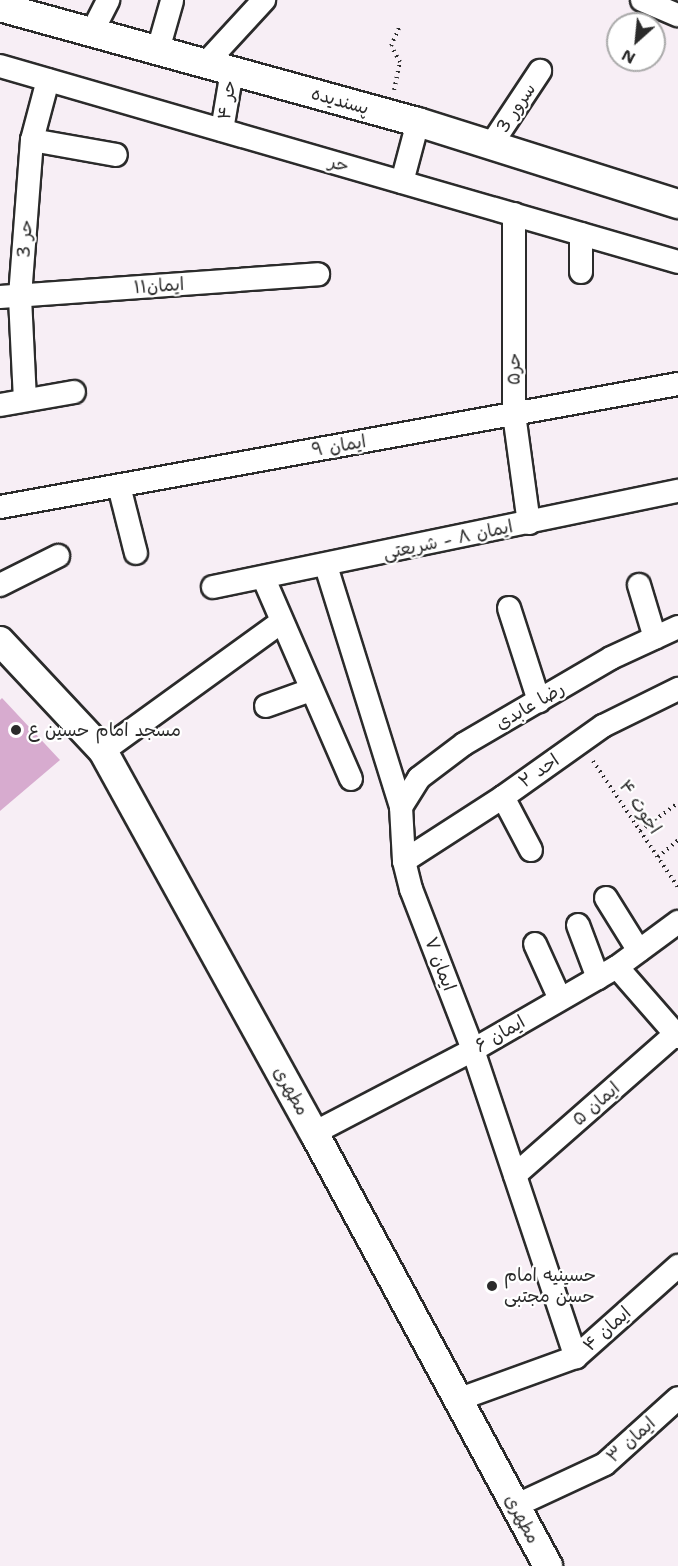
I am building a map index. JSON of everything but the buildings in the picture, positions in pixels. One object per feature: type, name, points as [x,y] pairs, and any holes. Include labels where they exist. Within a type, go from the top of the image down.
[{"type":"street","points":[[0,6],[3,0]]},
{"type":"street","points":[[92,32],[108,0]]},
{"type":"street","points":[[219,67],[264,0]]},
{"type":"street","points":[[642,0],[678,15]]},
{"type":"street","points":[[158,50],[172,1]]},
{"type":"street","name":"پسندیده","points":[[0,6],[418,122],[678,204]]},
{"type":"street","name":"حر","points":[[0,66],[678,262]]},
{"type":"street","name":"حر ۴","points":[[219,67],[222,130]]},
{"type":"street","name":"سرور 3","points":[[491,145],[540,71]]},
{"type":"street","name":"حر 3","points":[[25,400],[10,296],[32,140],[48,80]]},
{"type":"street","points":[[402,182],[418,122]]},
{"type":"street","points":[[32,140],[116,155]]},
{"type":"street","name":"حر۵","points":[[514,214],[514,414],[529,523]]},
{"type":"street","points":[[581,234],[581,272]]},
{"type":"street","name":"ایمان۱۱","points":[[10,296],[318,274]]},
{"type":"street","name":"ایمان ۹","points":[[0,507],[678,384]]},
{"type":"street","points":[[0,405],[74,392]]},
{"type":"street","points":[[119,486],[136,553]]},
{"type":"street","name":"ایمان ۸ - شریعتی","points":[[213,587],[264,579],[678,491]]},
{"type":"street","points":[[0,585],[58,556]]},
{"type":"street","name":"ایمان ۷","points":[[326,566],[400,807],[404,861],[411,889],[473,1050],[576,1358]]},
{"type":"street","points":[[264,579],[351,779]]},
{"type":"street","points":[[639,585],[655,638]]},
{"type":"street","points":[[509,608],[539,701]]},
{"type":"street","points":[[103,751],[281,622]]},
{"type":"street","name":"رضا عابدی","points":[[400,807],[419,778],[464,744],[611,658],[678,627]]},
{"type":"street","name":"مطهری","points":[[0,641],[103,751],[314,1133],[548,1566]]},
{"type":"street","name":"احد ۲","points":[[404,861],[503,797],[603,726],[678,689]]},
{"type":"street","points":[[266,706],[311,690]]},
{"type":"street","points":[[503,797],[531,850]]},
{"type":"street","points":[[606,898],[639,951]]},
{"type":"street","name":"ایمان ۶","points":[[314,1133],[473,1050],[608,973],[678,922]]},
{"type":"street","points":[[578,925],[608,973],[677,1034]]},
{"type":"street","points":[[535,944],[561,999]]},
{"type":"street","name":"ایمان ۵","points":[[515,1175],[677,1034]]},
{"type":"street","name":"ایمان ۴","points":[[458,1400],[576,1358],[678,1266]]},
{"type":"street","name":"ایمان ۳","points":[[515,1506],[606,1464],[678,1398]]},
{"type":"path","points":[[389,114],[400,62],[391,46],[400,26]]},
{"type":"path","name":"اخوت ۴","points":[[580,742],[678,887]]},
{"type":"path","points":[[640,831],[678,803]]},
{"type":"path","points":[[657,857],[678,840]]},
{"type":"place","name":"مسجد امام حسین ع","points":[[16,730]]},
{"type":"place","name":"حسینیه امام حسن مجتبی","points":[[492,1286]]}]
